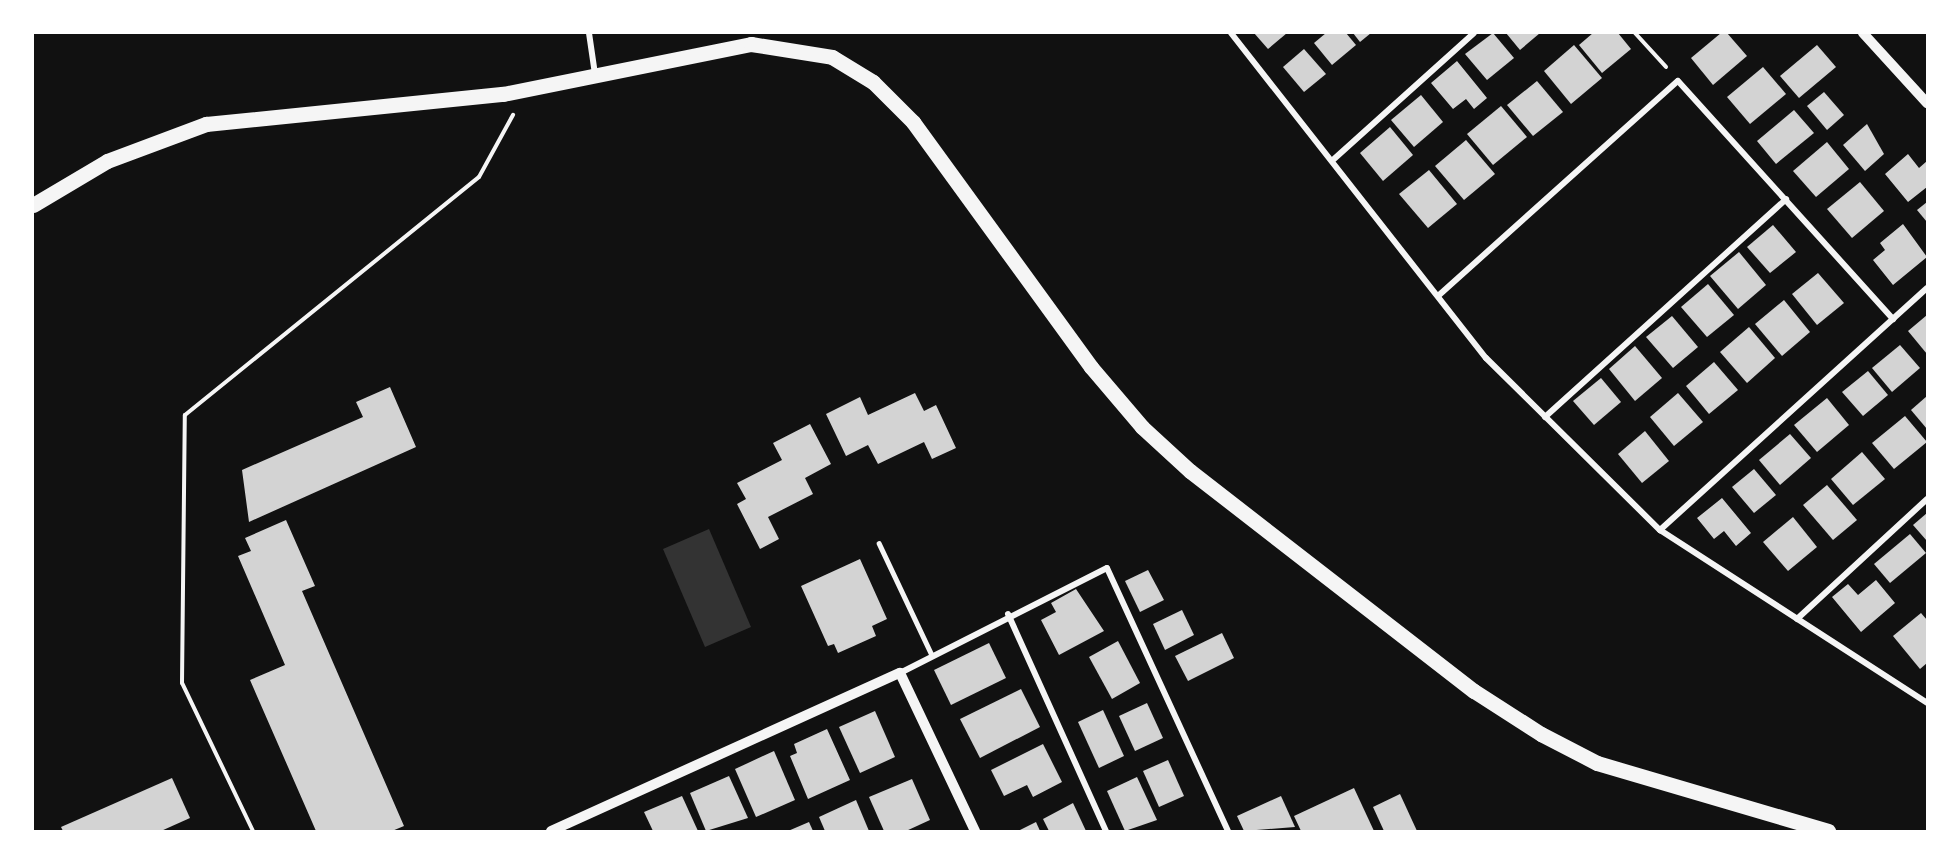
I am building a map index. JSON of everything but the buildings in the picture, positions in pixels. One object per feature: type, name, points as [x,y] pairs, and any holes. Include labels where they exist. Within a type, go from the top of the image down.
[{"type":"main road","points":[[33,205],[107,161],[206,124],[526,90],[752,44],[832,57],[873,82],[913,122],[1091,367],[1142,427],[1199,478],[1474,691],[1541,734],[1597,763],[1828,831]]},
{"type":"street","points":[[589,33],[596,76]]},
{"type":"street","points":[[1231,33],[1334,159],[1486,358],[1660,530],[1927,703]]},
{"type":"street","points":[[1334,159],[1474,33]]},
{"type":"street","points":[[1863,33],[1927,103]]},
{"type":"street","points":[[1438,296],[1678,81],[1893,319]]},
{"type":"street","points":[[1545,417],[1786,199]]},
{"type":"street","points":[[1660,530],[1927,288]]},
{"type":"street","points":[[1797,619],[1927,499]]},
{"type":"street","points":[[551,831],[900,673],[931,653],[1107,568],[1228,831]]},
{"type":"street","points":[[1008,614],[1106,831]]},
{"type":"street","points":[[900,673],[975,831]]},
{"type":"lane","points":[[879,543],[931,653]]},
{"type":"path","points":[[1635,33],[1678,81]]},
{"type":"path","points":[[253,831],[182,683],[185,416],[479,177],[526,90]]},
{"type":"shaded area","points":[[709,529],[751,627],[705,647],[663,549]]}]
